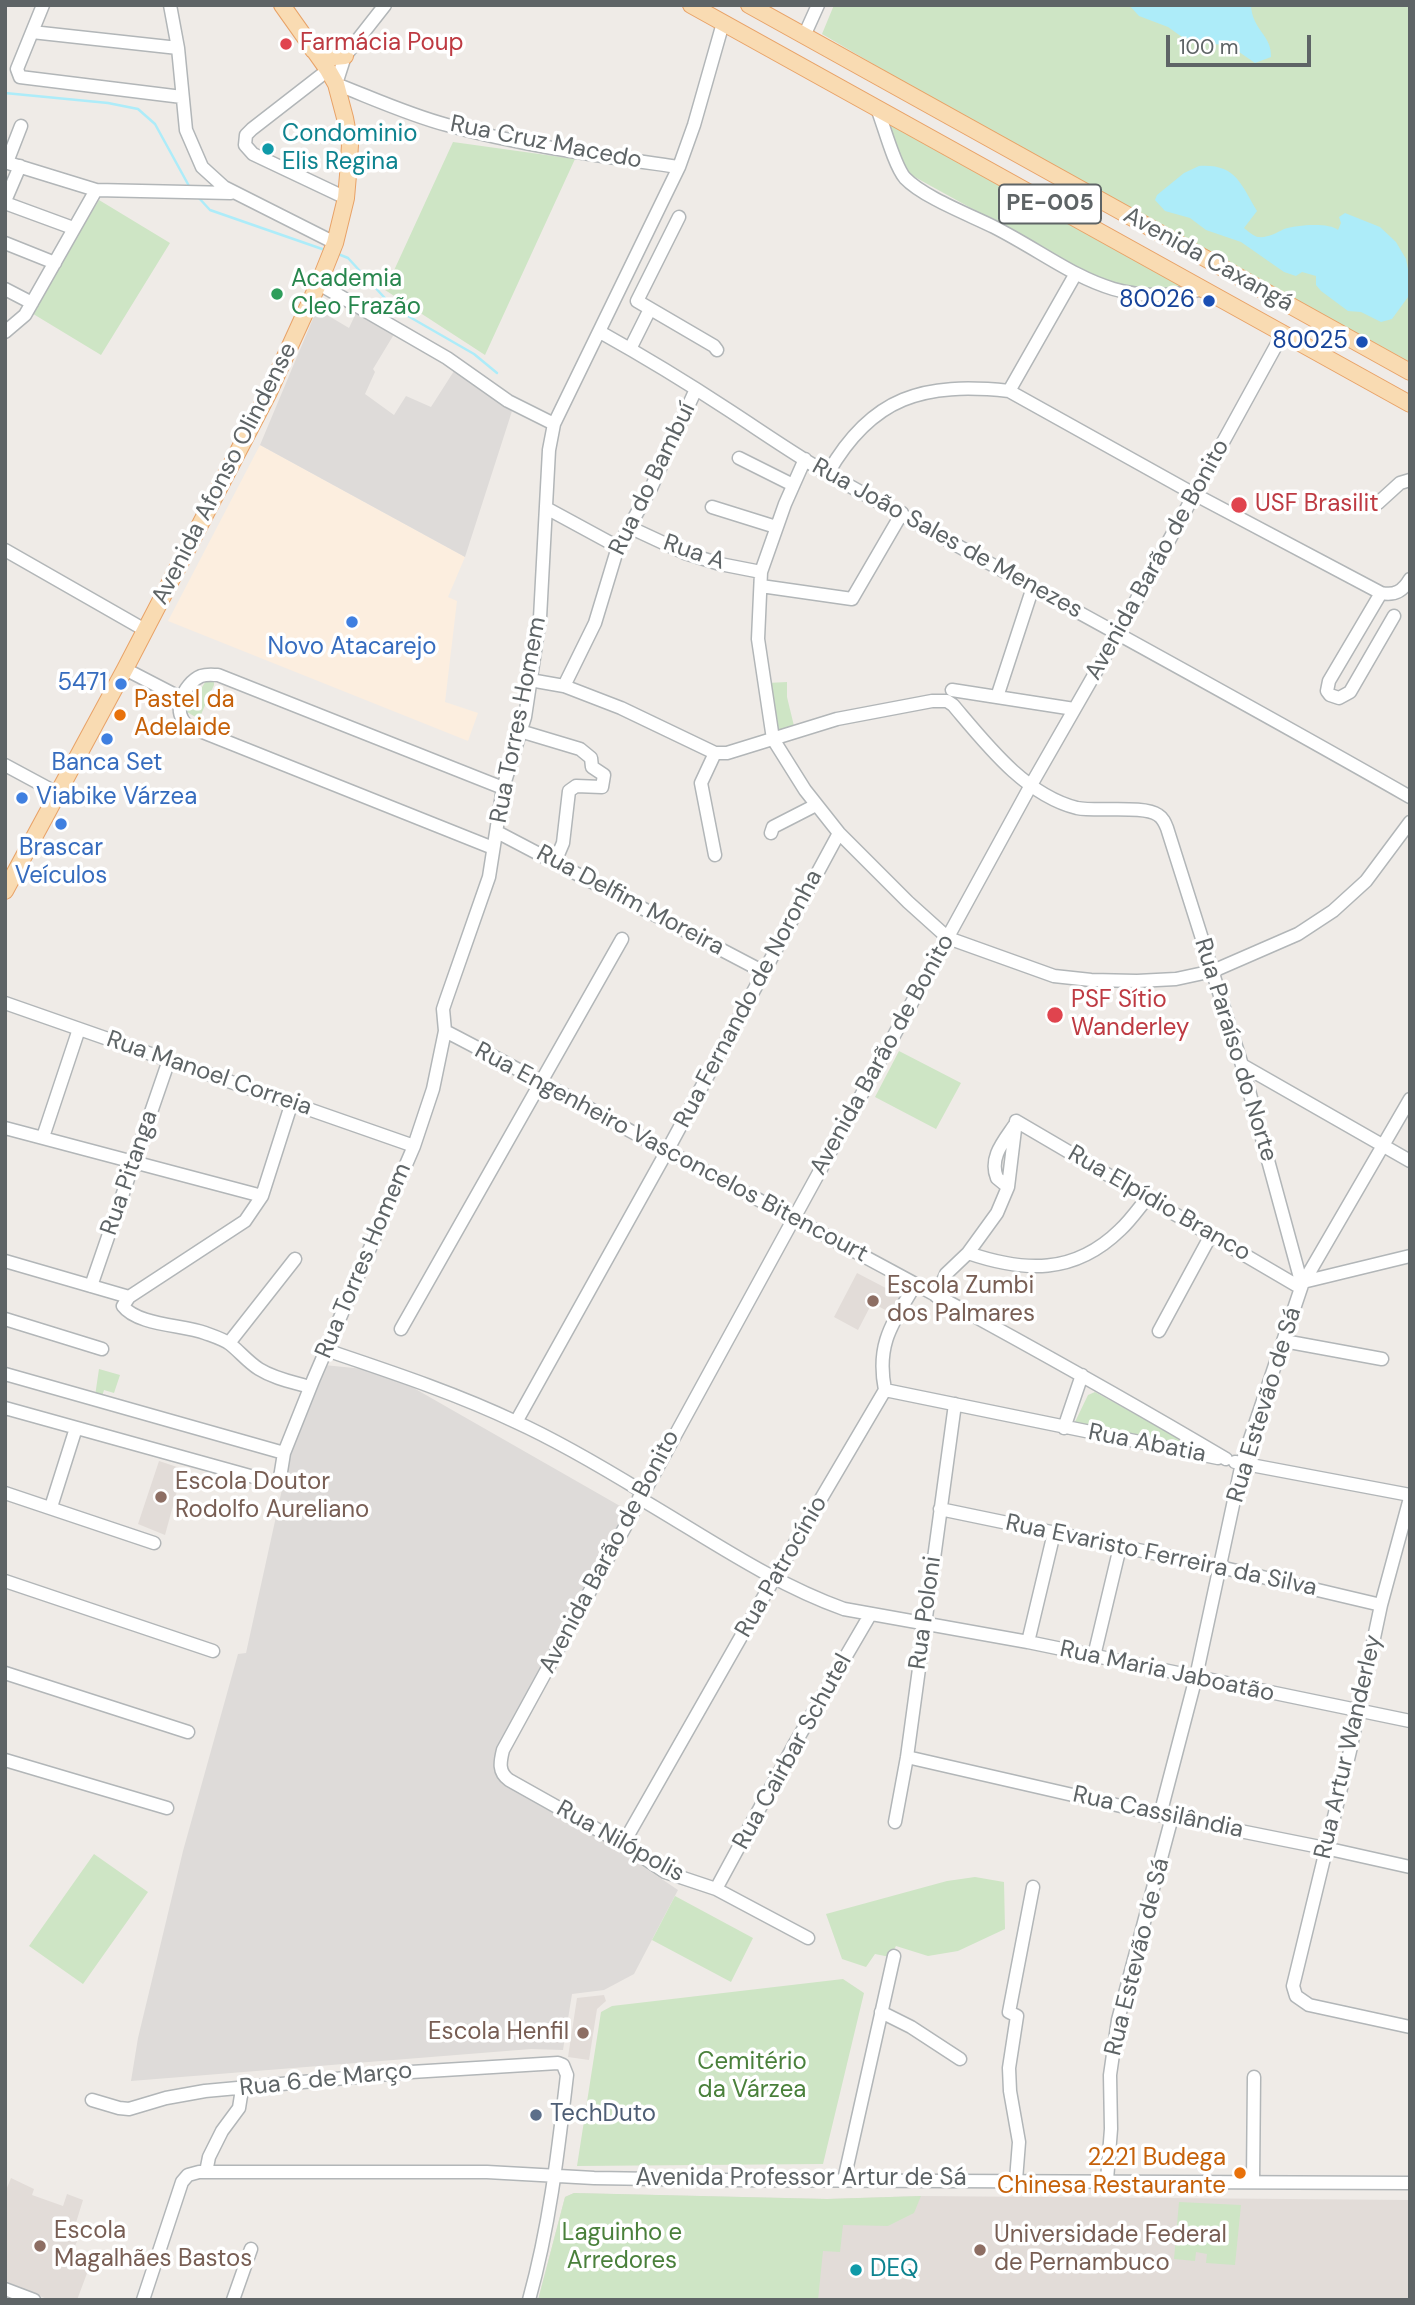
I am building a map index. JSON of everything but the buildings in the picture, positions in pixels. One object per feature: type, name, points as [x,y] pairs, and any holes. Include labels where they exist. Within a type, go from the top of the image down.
[{"type":"main road","name":"Avenida Afonso Olindense","points":[[5,891],[125,669],[269,392],[319,284],[332,249],[346,198],[350,145],[332,77],[282,5]]},
{"type":"main road","name":"Avenida Caxangá","points":[[691,5],[1410,404]]},
{"type":"main road","name":"Avenida Caxangá","points":[[749,5],[1410,372]]},
{"type":"main road","points":[[313,50],[334,57],[345,56]]},
{"type":"street","points":[[43,5],[17,69],[18,75],[23,78],[182,97]]},
{"type":"street","points":[[170,5],[178,48],[186,131],[202,167],[214,180],[233,193],[332,249]]},
{"type":"street","points":[[346,198],[253,154],[245,145],[246,135],[332,77],[385,5]]},
{"type":"street","points":[[804,36],[818,5]]},
{"type":"street","name":"Rua Torres Homem","points":[[76,1428],[279,1484],[284,1453],[312,1382],[414,1146],[433,1089],[445,1031],[443,1009],[487,884],[503,788],[520,731],[540,618],[548,509],[549,450],[554,424],[679,167],[723,23]]},
{"type":"street","points":[[32,32],[178,48]]},
{"type":"street","name":"Rua Cruz Macedo","points":[[332,77],[443,125],[585,154],[679,167]]},
{"type":"street","name":"Avenida Caxangá","points":[[877,108],[904,177],[919,189],[999,230],[1091,283],[1134,293],[1185,294],[1204,289]]},
{"type":"street","points":[[21,126],[6,162],[96,190],[233,193]]},
{"type":"street","points":[[20,166],[5,202],[72,228]]},
{"type":"street","points":[[5,332],[32,303],[72,228],[96,190]]},
{"type":"street","points":[[679,218],[637,301],[717,350]]},
{"type":"street","points":[[5,243],[55,264]]},
{"type":"street","points":[[1009,391],[1075,275]]},
{"type":"street","points":[[319,284],[447,358],[508,401],[554,424]]},
{"type":"street","points":[[5,289],[32,303]]},
{"type":"street","points":[[630,349],[650,309]]},
{"type":"street","name":"Rua João Sales de Menezes","points":[[600,332],[828,473],[1117,635],[1269,716],[1410,797]]},
{"type":"street","name":"Avenida Barão de Bonito","points":[[509,1780],[503,1776],[500,1768],[507,1740],[1031,785],[1283,333]]},
{"type":"street","points":[[828,473],[851,437],[864,424],[889,407],[916,394],[947,388],[976,387],[1009,391],[1194,494],[1381,593],[1389,595],[1399,592],[1410,579]]},
{"type":"street","name":"Rua do Bambuí","points":[[564,686],[595,624],[618,547],[652,486],[696,389]]},
{"type":"street","points":[[739,458],[793,485]]},
{"type":"street","points":[[805,459],[776,527],[761,572],[758,639],[773,739],[816,805],[839,833],[948,938],[1054,976],[1137,981],[1176,979],[1213,971],[1298,934],[1333,911],[1366,881],[1410,822]]},
{"type":"street","points":[[1378,503],[1400,483],[1410,480]]},
{"type":"street","points":[[712,507],[776,527]]},
{"type":"street","points":[[548,509],[618,547]]},
{"type":"street","points":[[761,586],[852,599],[902,513]]},
{"type":"street","name":"Rua A","points":[[629,527],[685,553],[720,564],[761,572]]},
{"type":"street","points":[[5,550],[145,630]]},
{"type":"street","points":[[997,697],[1033,587]]},
{"type":"street","points":[[1381,593],[1329,681],[1327,691],[1330,695],[1339,698],[1350,692],[1394,616]]},
{"type":"street","points":[[125,669],[181,698]]},
{"type":"street","points":[[493,848],[190,727],[183,723],[180,715],[181,698],[196,679],[203,675],[218,675],[503,788]]},
{"type":"street","points":[[530,680],[564,686],[621,708],[715,753],[727,753],[837,719],[951,697],[997,697],[1074,709]]},
{"type":"street","points":[[951,697],[1009,769],[1031,785]]},
{"type":"street","points":[[520,731],[583,751],[591,758],[592,767],[604,775],[603,788],[576,786],[569,791],[563,843],[555,862]]},
{"type":"street","points":[[715,753],[701,783],[715,855]]},
{"type":"street","points":[[5,765],[57,793]]},
{"type":"street","name":"Rua Paraíso do Norte","points":[[1031,785],[1060,802],[1077,808],[1145,811],[1161,818],[1167,828],[1242,1065],[1302,1285]]},
{"type":"street","points":[[771,833],[773,827],[816,805]]},
{"type":"street","name":"Rua Delfim Moreira","points":[[497,832],[762,971]]},
{"type":"street","name":"Rua Fernando de Noronha","points":[[516,1422],[839,833]]},
{"type":"street","points":[[401,1329],[622,939]]},
{"type":"street","name":"Rua Manoel Correia","points":[[5,1003],[414,1146]]},
{"type":"street","points":[[43,1137],[79,1029]]},
{"type":"street","name":"Rua Engenheiro Vasconcelos Bitencourt","points":[[445,1031],[794,1217],[1082,1375],[1226,1459]]},
{"type":"street","name":"Rua Pitanga","points":[[91,1286],[169,1060]]},
{"type":"street","points":[[1242,1065],[1410,1161]]},
{"type":"street","name":"Rua Estevão de Sá","points":[[1107,2180],[1111,2129],[1110,2074],[1118,2020],[1166,1816],[1242,1463],[1302,1285],[1410,1099]]},
{"type":"street","points":[[292,1102],[262,1196],[245,1221],[129,1297],[123,1306],[132,1314],[203,1332],[229,1343],[261,1370],[276,1378],[312,1382]]},
{"type":"street","points":[[1008,1186],[997,1178],[994,1163],[995,1155],[1015,1123]]},
{"type":"street","points":[[936,1296],[946,1274],[968,1253],[998,1213],[1008,1186],[1013,1160],[1015,1123]]},
{"type":"street","name":"Rua Elpídio Branco","points":[[1015,1123],[1302,1285]]},
{"type":"street","points":[[5,1128],[262,1196]]},
{"type":"street","points":[[968,1253],[1017,1266],[1042,1267],[1068,1263],[1093,1251],[1120,1230],[1148,1197]]},
{"type":"street","points":[[1159,1331],[1211,1235]]},
{"type":"street","points":[[1302,1285],[1410,1256]]},
{"type":"street","points":[[229,1343],[295,1259]]},
{"type":"street","points":[[5,1261],[129,1297]]},
{"type":"street","points":[[885,1390],[881,1369],[882,1354],[890,1330],[915,1285]]},
{"type":"street","points":[[5,1319],[102,1349]]},
{"type":"street","points":[[1284,1341],[1381,1359]]},
{"type":"street","name":"Rua Maria Jaboatão","points":[[326,1350],[420,1382],[516,1422],[573,1451],[775,1577],[817,1600],[870,1615],[924,1622],[1028,1642],[1410,1721]]},
{"type":"street","points":[[5,1374],[284,1453]]},
{"type":"street","points":[[1064,1428],[1082,1375]]},
{"type":"street","name":"Rua Abatia","points":[[885,1390],[1410,1496]]},
{"type":"street","name":"Rua Patrocínio","points":[[623,1844],[885,1390]]},
{"type":"street","name":"Rua Poloni","points":[[895,1822],[907,1756],[955,1404]]},
{"type":"street","points":[[5,1408],[76,1428],[51,1507]]},
{"type":"street","points":[[5,1493],[154,1544]]},
{"type":"street","name":"Rua Artur Wanderley","points":[[1410,1496],[1381,1605],[1294,1981],[1296,1996],[1309,2005],[1410,2027]]},
{"type":"street","name":"Rua Evaristo Ferreira da Silva","points":[[940,1508],[1220,1567],[1381,1605]]},
{"type":"street","points":[[1028,1642],[1054,1533]]},
{"type":"street","points":[[1094,1656],[1120,1547]]},
{"type":"street","points":[[5,1581],[213,1651]]},
{"type":"street","name":"Rua Cairbar Schutel","points":[[716,1889],[794,1745],[870,1615]]},
{"type":"street","points":[[5,1673],[188,1732]]},
{"type":"street","name":"Rua Cassilândia","points":[[907,1756],[1166,1816],[1410,1867]]},
{"type":"street","points":[[5,1760],[167,1808]]},
{"type":"street","name":"Rua Nilópolis","points":[[509,1780],[623,1844],[665,1872],[716,1889],[808,1938]]},
{"type":"street","points":[[1016,2180],[1019,2142],[1009,2068],[1017,2016],[1009,2012],[1033,1887]]},
{"type":"street","points":[[844,2180],[894,1956]]},
{"type":"street","points":[[881,2012],[911,2027],[960,2059]]},
{"type":"street","name":"Rua 6 de Março","points":[[92,2100],[129,2109],[198,2092],[554,2062],[563,2065],[567,2074],[556,2176]]},
{"type":"street","points":[[1253,2182],[1254,2077]]},
{"type":"street","points":[[206,2172],[209,2157],[222,2131],[239,2108],[242,2089]]},
{"type":"street","name":"Avenida Professor Artur de Sá","points":[[143,2300],[182,2182],[192,2173],[487,2172],[594,2178],[1410,2182]]},
{"type":"street","points":[[529,2300],[544,2245],[556,2176]]},
{"type":"street","points":[[233,2300],[251,2249]]},
{"type":"street","points":[[5,2289],[34,2300]]},
{"type":"shaded area","points":[[317,309],[349,328],[357,311],[396,331],[373,369],[375,372],[365,394],[394,415],[406,396],[431,407],[454,371],[513,408],[465,557],[260,445]]},
{"type":"shaded area","points":[[260,445],[465,557],[448,597],[457,601],[445,702],[478,713],[468,741],[168,621]]},
{"type":"shaded area","name":"Escola Zumbi dos Palmares","points":[[857,1273],[905,1298],[895,1315],[872,1303],[858,1330],[834,1317]]},
{"type":"shaded area","points":[[324,1365],[384,1371],[634,1514],[496,1768],[678,1890],[634,1974],[604,1990],[572,1994],[563,2050],[531,2049],[131,2081],[138,2038],[183,1851],[238,1654],[246,1653],[288,1462]]},
{"type":"shaded area","name":"Escola Doutor Rodolfo Aureliano","points":[[159,1461],[183,1469],[165,1535],[138,1524]]},
{"type":"shaded area","name":"Escola Henfil","points":[[604,1995],[606,2001],[597,2009],[589,2060],[568,2057],[577,1998]]},
{"type":"shaded area","name":"Escola Magalhães Bastos","points":[[11,2178],[34,2189],[32,2195],[63,2206],[67,2194],[83,2200],[74,2229],[81,2232],[69,2260],[89,2268],[77,2300],[49,2300],[5,2281],[5,2193]]},
{"type":"shaded area","name":"Universidade Federal de Pernambuco","points":[[574,2193],[827,2199],[921,2196],[1410,2200],[1410,2300],[538,2300],[565,2197]]},
{"type":"green space","points":[[834,5],[1410,5],[1410,362],[1003,140],[822,34]]},
{"type":"green space","points":[[890,125],[1182,287],[1151,289],[1107,283],[911,175],[901,162]]},
{"type":"green space","points":[[453,142],[575,159],[485,355],[385,290]]},
{"type":"green space","points":[[99,200],[170,243],[101,355],[30,312]]},
{"type":"green space","points":[[207,679],[214,682],[214,685],[199,719],[187,712]]},
{"type":"green space","points":[[787,682],[787,697],[794,726],[778,733],[767,683]]},
{"type":"green space","points":[[899,1051],[961,1083],[936,1129],[875,1097]]},
{"type":"green space","points":[[99,1369],[120,1375],[114,1393],[104,1390],[101,1400],[95,1396]]},
{"type":"green space","points":[[1095,1392],[1199,1449],[1074,1424],[1088,1395]]},
{"type":"green space","points":[[94,1854],[148,1892],[83,1984],[29,1946]]},
{"type":"green space","points":[[975,1877],[1004,1882],[1005,1929],[958,1951],[928,1956],[896,1946],[890,1957],[875,1954],[866,1967],[842,1959],[826,1914],[947,1881]]},
{"type":"green space","points":[[675,1896],[753,1938],[731,1982],[652,1940]]},
{"type":"green space","name":"Cemitério da Várzea","points":[[843,1979],[864,1993],[823,2164],[577,2166],[601,2012],[612,2006]]},
{"type":"green space","name":"Laguinho e Arredores","points":[[574,2193],[827,2199],[921,2196],[914,2213],[888,2226],[843,2225],[840,2252],[823,2251],[818,2300],[538,2300],[565,2197]]},
{"type":"green space","points":[[1179,2202],[1241,2205],[1235,2265],[1206,2263],[1207,2254],[1196,2252],[1195,2261],[1174,2259]]},
{"type":"water","points":[[1129,5],[1251,5],[1252,14],[1268,43],[1271,57],[1255,63],[1229,45],[1182,37],[1168,27],[1139,16]]},
{"type":"water","points":[[1199,166],[1221,168],[1236,177],[1257,211],[1244,228],[1256,236],[1265,237],[1304,225],[1334,227],[1338,230],[1341,223],[1339,217],[1345,213],[1380,227],[1396,242],[1406,259],[1410,280],[1408,297],[1392,319],[1381,322],[1361,312],[1348,311],[1321,291],[1316,285],[1316,276],[1302,272],[1296,276],[1284,272],[1241,242],[1206,230],[1190,218],[1165,211],[1155,200],[1157,195],[1184,173]]},
{"type":"waterway","points":[[5,93],[108,103],[138,109],[155,124],[189,186]]},
{"type":"waterway","points":[[198,197],[210,210],[325,250]]},
{"type":"waterway","points":[[338,254],[348,258],[394,308],[474,354],[497,373]]},
{"type":"place","name":"Farmácia Poup","points":[[286,44]]},
{"type":"place","name":"Condominio Elis Regina","points":[[268,149]]},
{"type":"place","name":"Academia Cleo Frazão","points":[[277,294]]},
{"type":"place","name":"80026","points":[[1209,301]]},
{"type":"place","name":"80025","points":[[1362,342]]},
{"type":"place","name":"USF Brasilit","points":[[1239,505]]},
{"type":"place","name":"Novo Atacarejo","points":[[352,622]]},
{"type":"place","name":"5471","points":[[121,684]]},
{"type":"place","name":"Pastel da Adelaide","points":[[120,715]]},
{"type":"place","name":"Banca Set","points":[[107,739]]},
{"type":"place","name":"Viabike Várzea","points":[[22,798]]},
{"type":"place","name":"Brascar Veículos","points":[[61,824]]},
{"type":"place","name":"PSF Sítio Wanderley","points":[[1055,1015]]},
{"type":"place","name":"Escola Zumbi dos Palmares","points":[[873,1301]]},
{"type":"place","name":"Escola Doutor Rodolfo Aureliano","points":[[161,1497]]},
{"type":"place","name":"Escola Henfil","points":[[583,2033]]},
{"type":"place","name":"TechDuto","points":[[536,2115]]},
{"type":"place","name":"2221 Budega Chinesa Restaurante","points":[[1240,2173]]},
{"type":"place","name":"Escola Magalhães Bastos","points":[[40,2246]]},
{"type":"place","name":"Universidade Federal de Pernambuco","points":[[980,2250]]},
{"type":"place","name":"DEQ","points":[[856,2270]]}]
